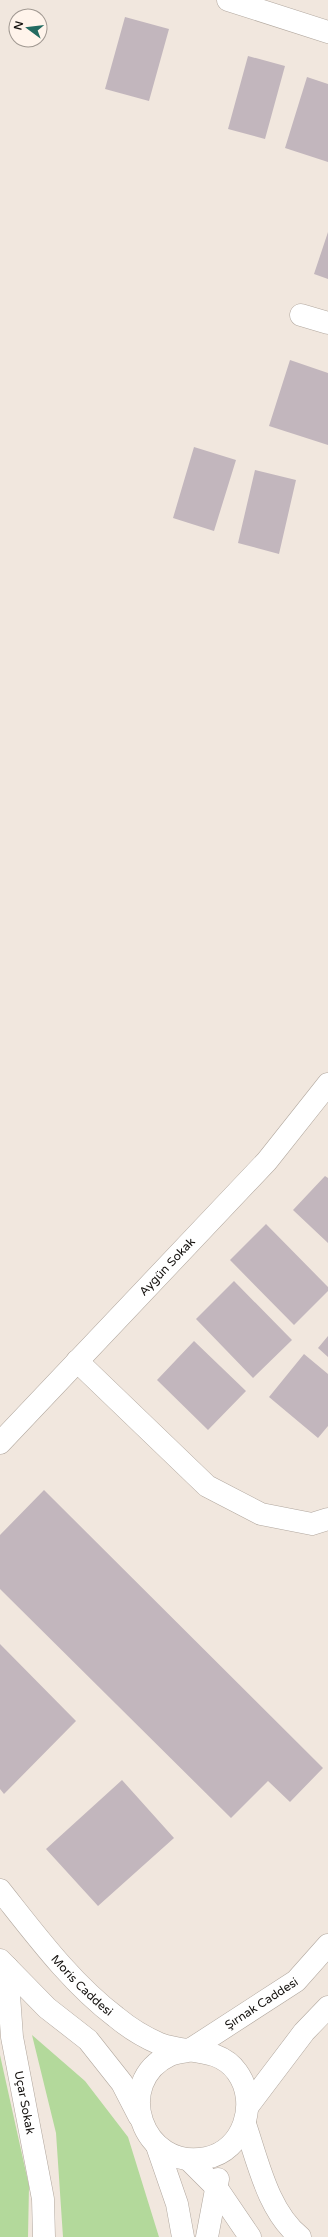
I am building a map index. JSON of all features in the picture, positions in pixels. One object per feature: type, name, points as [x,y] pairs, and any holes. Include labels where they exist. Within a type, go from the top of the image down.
[{"type":"street","points":[[228,0],[328,32]]},
{"type":"street","points":[[301,315],[328,323]]},
{"type":"street","name":"Aygün Sokak","points":[[0,1443],[266,1162],[328,1084]]},
{"type":"street","points":[[78,1360],[207,1486],[261,1514],[312,1524],[328,1519]]},
{"type":"street","name":"Moris Caddesi","points":[[0,1890],[59,1964],[116,2018],[160,2043],[188,2051]]},
{"type":"street","name":"Şırnak Caddesi","points":[[188,2051],[296,1981],[328,1945]]},
{"type":"street","points":[[4,1964],[47,2008],[88,2040],[122,2083],[140,2116],[146,2132],[157,2146],[172,2156],[189,2160],[207,2158],[223,2151],[236,2139],[247,2115],[304,2032],[328,2007]]},
{"type":"street","name":"Uçar Sokak","points":[[4,1964],[12,2037],[43,2200],[44,2237]]},
{"type":"street","points":[[140,2116],[139,2098],[144,2081],[155,2066],[170,2055],[188,2051],[206,2052],[223,2059],[237,2071],[245,2087],[247,2115],[264,2182],[287,2226],[300,2237]]},
{"type":"street","points":[[157,2146],[177,2204],[184,2237]]},
{"type":"street","points":[[207,2237],[223,2151]]},
{"type":"street","points":[[189,2160],[216,2187],[250,2237]]},
{"type":"green space","points":[[32,2035],[85,2081],[128,2137],[159,2237],[63,2237],[56,2133]]},
{"type":"green space","points":[[0,2055],[29,2186],[28,2237],[0,2237]]},
{"type":"building","points":[[125,17],[169,29],[149,101],[105,89]]},
{"type":"building","points":[[248,56],[285,66],[265,139],[228,129]]},
{"type":"building","points":[[307,77],[328,84],[328,162],[285,148]]},
{"type":"building","points":[[328,232],[328,279],[314,274]]},
{"type":"building","points":[[290,360],[328,373],[328,445],[269,426]]},
{"type":"building","points":[[194,447],[236,460],[214,531],[173,518]]},
{"type":"building","points":[[255,470],[296,480],[279,554],[238,543]]},
{"type":"building","points":[[325,1176],[328,1178],[328,1243],[293,1210]]},
{"type":"building","points":[[266,1224],[328,1287],[328,1291],[294,1325],[230,1260]]},
{"type":"building","points":[[234,1281],[292,1340],[253,1378],[196,1319]]},
{"type":"building","points":[[328,1336],[328,1357],[318,1348]]},
{"type":"building","points":[[194,1341],[246,1391],[208,1430],[157,1380]]},
{"type":"building","points":[[304,1354],[328,1374],[328,1426],[318,1438],[269,1397]]},
{"type":"building","points":[[44,1490],[323,1768],[290,1802],[268,1781],[231,1818],[0,1589],[0,1535]]},
{"type":"building","points":[[0,1644],[76,1721],[4,1794],[0,1789]]},
{"type":"building","points":[[122,1780],[174,1838],[98,1906],[46,1849]]}]
